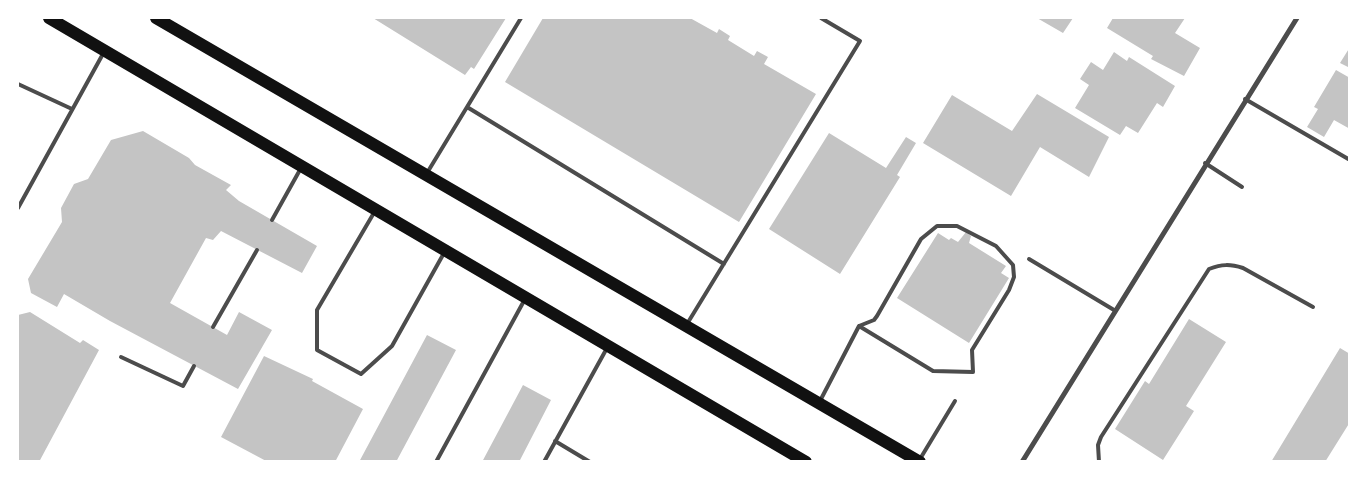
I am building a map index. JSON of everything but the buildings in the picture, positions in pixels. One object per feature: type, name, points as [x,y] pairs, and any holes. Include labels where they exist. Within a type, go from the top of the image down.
[{"type":"main road","points":[[49,18],[806,462]]},
{"type":"main road","points":[[156,18],[919,461]]},
{"type":"street","points":[[1022,462],[1205,163],[1298,18]]},
{"type":"lane","points":[[426,175],[521,18]]},
{"type":"lane","points":[[686,326],[860,41],[821,18]]},
{"type":"lane","points":[[18,208],[105,50]]},
{"type":"lane","points":[[18,84],[72,109]]},
{"type":"lane","points":[[1245,99],[1350,160]]},
{"type":"lane","points":[[467,107],[724,264]]},
{"type":"lane","points":[[1205,163],[1242,187]]},
{"type":"lane","points":[[272,220],[302,166]]},
{"type":"lane","points":[[376,209],[317,310],[317,350],[361,374],[392,346],[446,250]]},
{"type":"lane","points":[[819,403],[859,326],[874,320],[921,239],[937,226],[957,226],[984,239],[996,246],[1013,265],[1014,277],[1009,290],[972,350],[973,372],[933,370],[859,326]]},
{"type":"lane","points":[[213,327],[256,250]]},
{"type":"lane","points":[[1029,258],[1114,310]]},
{"type":"lane","points":[[1099,462],[1098,445],[1101,436],[1209,269],[1219,265],[1231,264],[1243,268],[1313,307]]},
{"type":"lane","points":[[436,462],[526,297]]},
{"type":"lane","points":[[544,462],[609,346]]},
{"type":"lane","points":[[121,357],[183,386],[194,366]]},
{"type":"lane","points":[[919,461],[955,401]]},
{"type":"lane","points":[[555,441],[590,462]]}]
